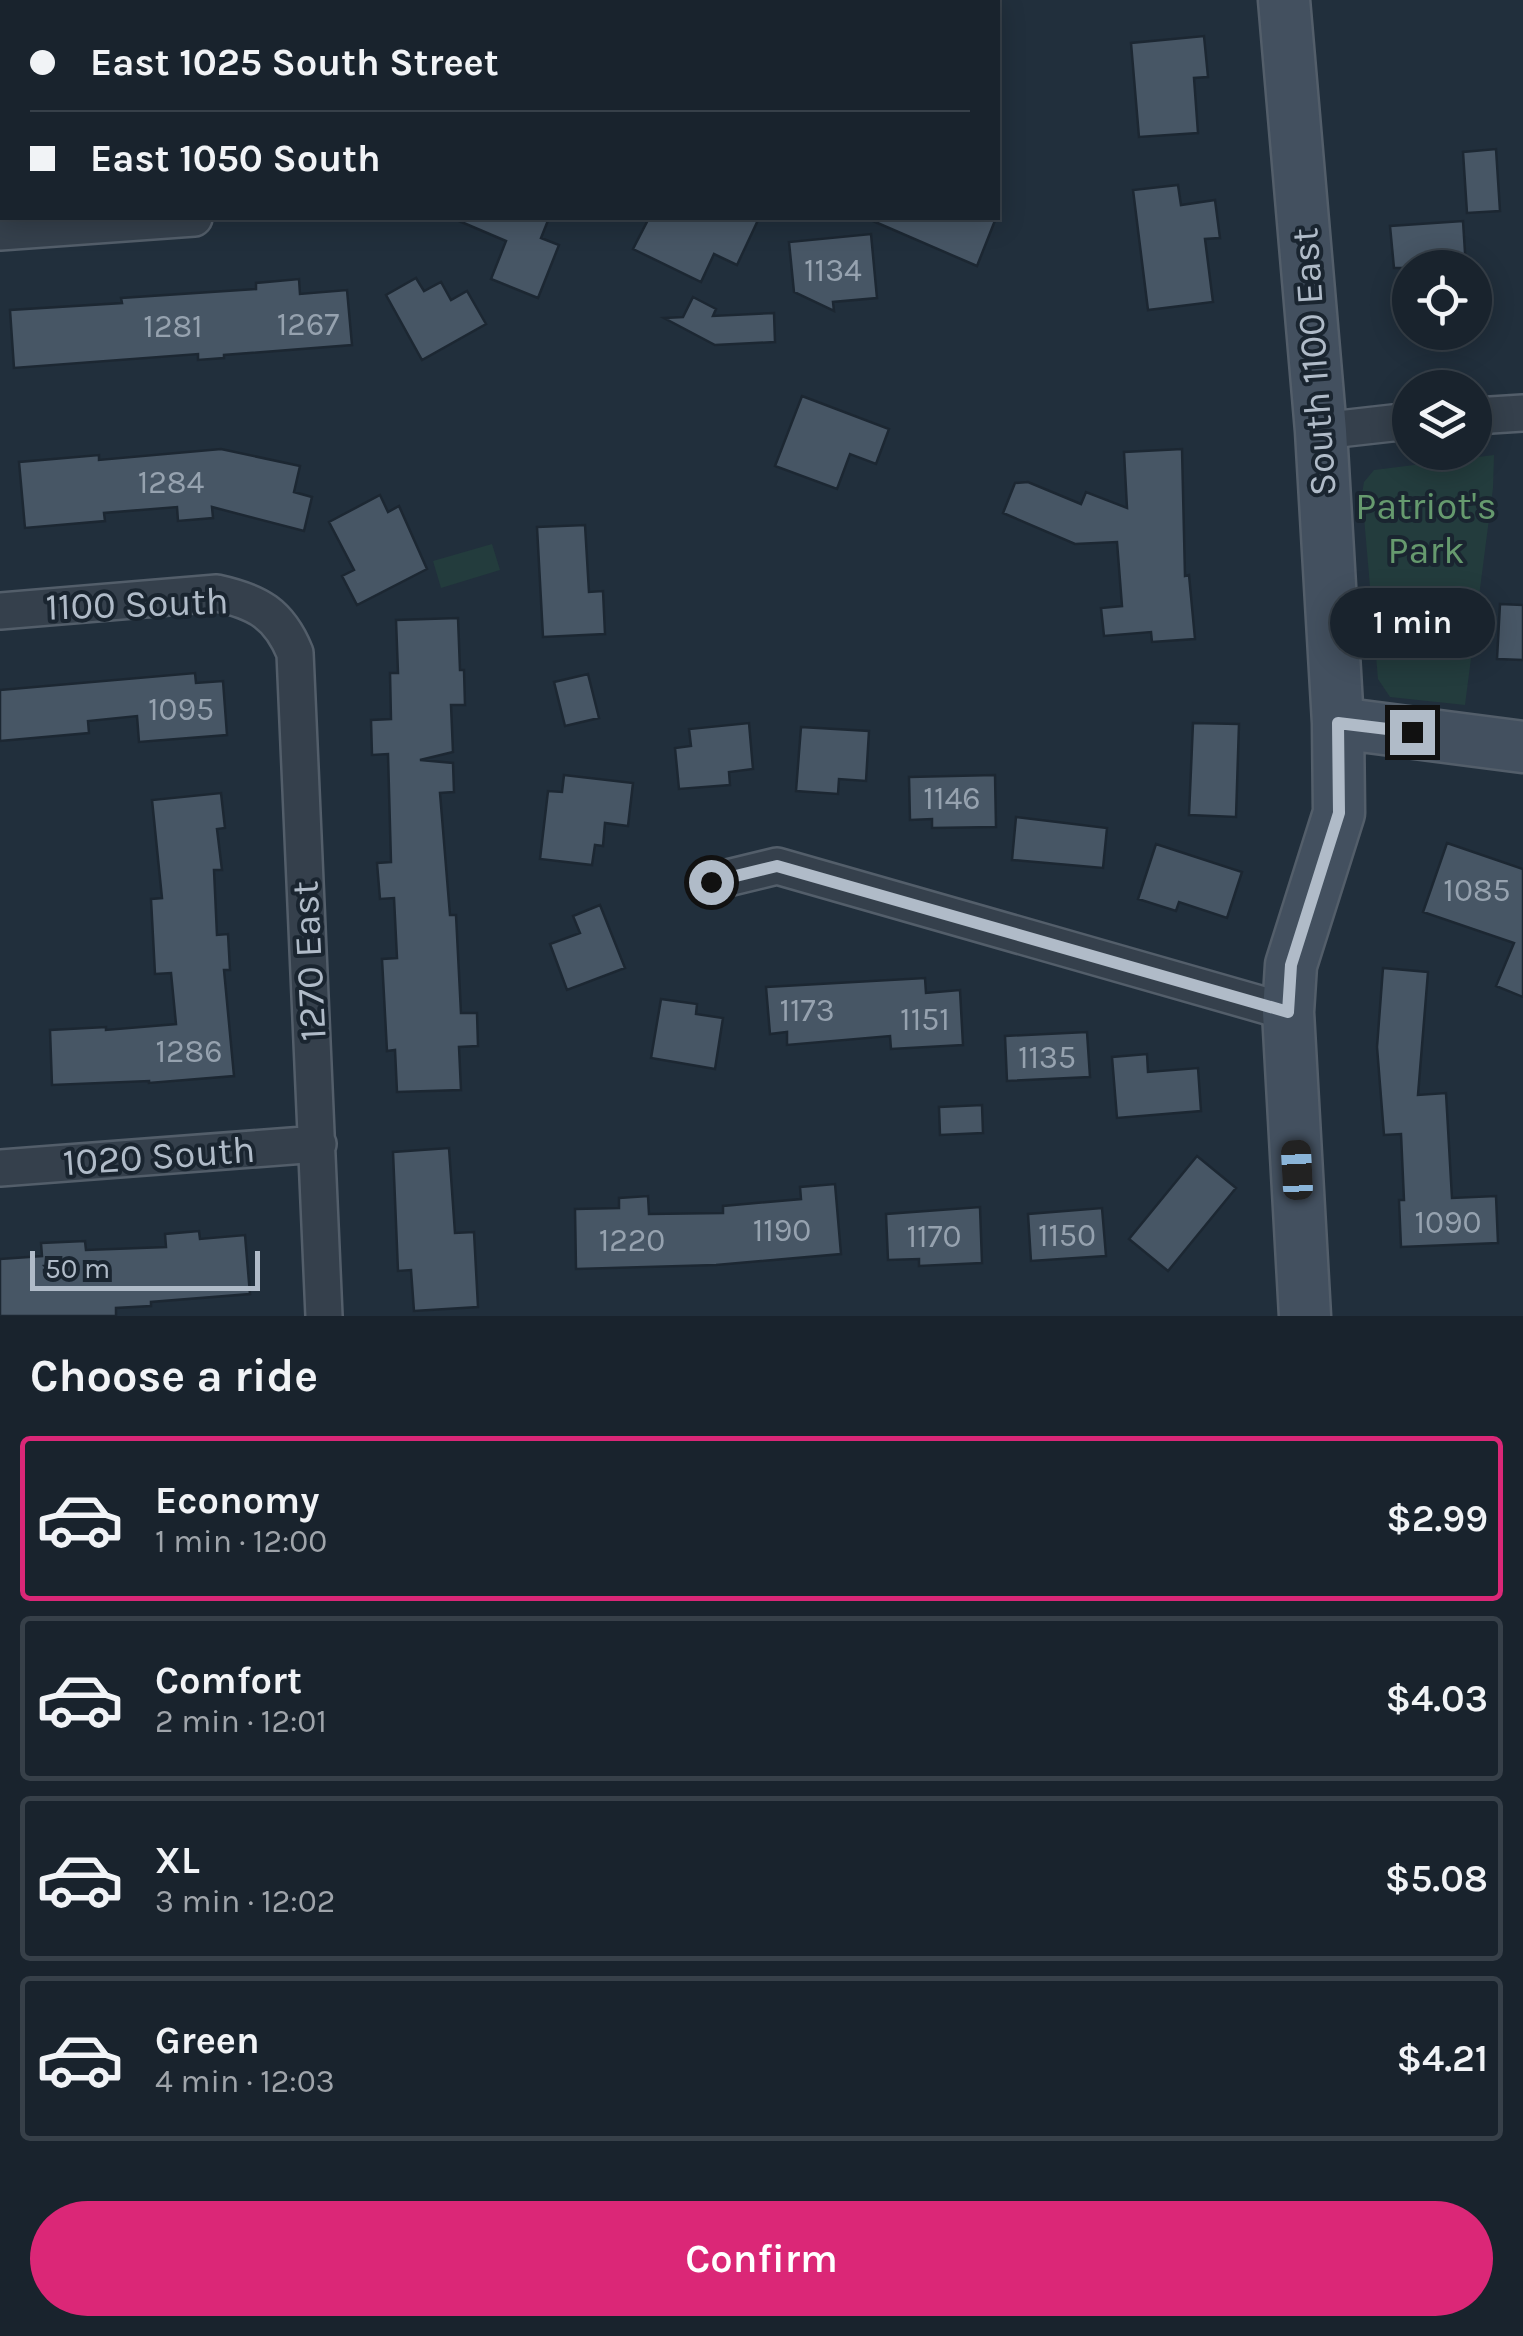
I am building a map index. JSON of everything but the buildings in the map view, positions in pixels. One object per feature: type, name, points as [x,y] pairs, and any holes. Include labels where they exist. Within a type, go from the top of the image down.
[{"type":"street","name":"South 1100 East","points":[[1284,0],[1321,431],[1338,723],[1339,813],[1291,965],[1288,1012],[1306,1316]]},
{"type":"street","points":[[0,232],[166,220]]},
{"type":"street","points":[[1492,415],[1523,413]]},
{"type":"street","points":[[1321,431],[1392,424]]},
{"type":"street","name":"1100 South","points":[[0,610],[217,593],[244,599],[270,614]]},
{"type":"street","name":"1270 East","points":[[270,614],[286,631],[296,653],[324,1316]]},
{"type":"street","points":[[1338,723],[1523,747]]},
{"type":"street","points":[[711,882],[777,866],[1288,1012]]},
{"type":"street","name":"1020 South","points":[[0,1168],[318,1144]]},
{"type":"green space","name":"Patriot's Park","points":[[1492,455],[1493,488],[1465,705],[1390,697],[1378,679],[1364,482],[1374,470],[1392,468],[1492,470]]},
{"type":"green space","points":[[492,544],[500,570],[441,588],[433,561]]},
{"type":"route","points":[[711,882],[777,866],[1288,1012],[1291,965],[1339,813],[1338,723],[1412,732]]}]
